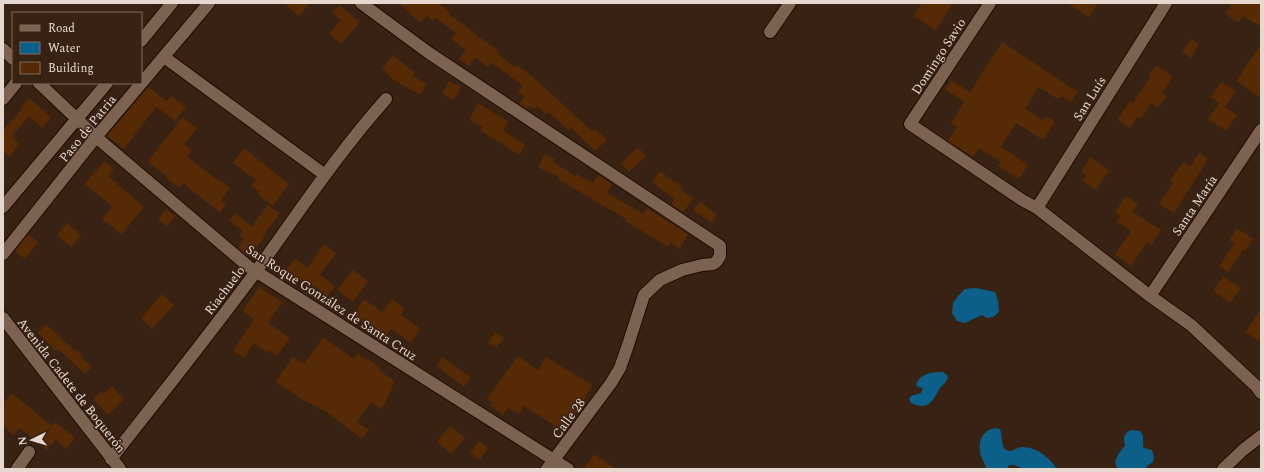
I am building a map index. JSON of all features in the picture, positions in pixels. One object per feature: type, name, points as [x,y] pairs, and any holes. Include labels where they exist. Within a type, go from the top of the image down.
[{"type":"street","points":[[142,40],[172,3]]},
{"type":"street","name":"Paso de Patria","points":[[142,84],[209,3]]},
{"type":"street","name":"Calle 28","points":[[361,3],[429,53],[720,246],[720,256],[713,264],[682,270],[660,280],[644,295],[620,368],[611,383],[551,464]]},
{"type":"street","points":[[770,32],[790,3]]},
{"type":"street","name":"Domingo Savio","points":[[990,3],[910,124],[1022,200],[1037,208]]},
{"type":"street","name":"San Luís","points":[[1037,208],[1166,3]]},
{"type":"street","points":[[3,49],[12,58]]},
{"type":"street","points":[[164,58],[325,175]]},
{"type":"street","points":[[3,99],[15,84]]},
{"type":"street","name":"San Roque González de Santa Cruz","points":[[40,84],[96,137],[249,267],[551,464],[568,469]]},
{"type":"street","name":"Paso de Patria","points":[[3,207],[106,84]]},
{"type":"street","name":"Paso de Patria","points":[[3,254],[96,137],[142,84]]},
{"type":"street","name":"Riachuelo","points":[[111,459],[256,271],[325,175],[364,125],[386,100]]},
{"type":"street","name":"Santa María","points":[[1150,296],[1261,130]]},
{"type":"street","points":[[1037,208],[1150,296],[1190,325],[1258,390]]},
{"type":"street","name":"Avenida Cadete de Boquerón","points":[[3,318],[120,469]]},
{"type":"street","points":[[1223,469],[1243,450],[1261,436]]},
{"type":"street","points":[[17,469],[29,452]]},
{"type":"water","points":[[976,288],[995,292],[999,312],[993,317],[987,318],[982,315],[965,323],[957,321],[952,313],[953,303],[965,289]]},
{"type":"water","points":[[943,372],[948,378],[932,401],[929,404],[922,406],[911,403],[909,399],[911,396],[921,393],[923,388],[916,385],[920,379],[927,374]]},
{"type":"water","points":[[995,428],[1000,429],[1002,443],[1006,450],[1012,451],[1021,447],[1032,448],[1051,461],[1057,469],[1024,469],[1014,465],[1009,465],[1008,469],[986,469],[980,453],[980,442],[985,432]]},
{"type":"water","points":[[1131,430],[1140,431],[1143,435],[1143,447],[1152,450],[1154,457],[1153,462],[1147,466],[1146,469],[1118,469],[1116,466],[1115,463],[1117,457],[1125,446],[1125,436]]},
{"type":"building","points":[[284,3],[310,3],[299,16]]},
{"type":"building","points":[[399,3],[439,3],[450,13],[449,14],[499,52],[498,54],[515,67],[517,65],[535,79],[591,130],[593,131],[596,129],[607,140],[595,151],[571,128],[569,130],[548,112],[546,114],[537,106],[534,109],[530,106],[527,109],[519,104],[525,97],[518,92],[523,86],[492,63],[488,67],[475,57],[469,66],[459,59],[466,50],[451,39],[456,33],[435,17],[432,21],[427,16],[420,23]]},
{"type":"building","points":[[922,3],[953,3],[936,30],[914,16]]},
{"type":"building","points":[[1067,3],[1098,3],[1089,17]]},
{"type":"building","points":[[1232,3],[1261,3],[1261,27],[1243,16],[1239,23],[1225,14]]},
{"type":"building","points":[[339,5],[360,22],[341,44],[329,34],[341,20],[332,13]]},
{"type":"building","points":[[1191,39],[1199,44],[1191,58],[1182,52]]},
{"type":"building","points":[[1002,42],[1078,92],[1071,102],[1061,96],[1058,99],[1038,87],[1025,109],[1043,120],[1046,116],[1055,122],[1043,140],[1016,123],[1001,147],[1028,165],[1019,179],[998,166],[1001,162],[979,148],[973,157],[948,141],[957,127],[951,123],[964,102],[945,89],[951,80],[970,92]]},
{"type":"building","points":[[1261,44],[1261,98],[1236,81]]},
{"type":"building","points":[[393,55],[415,73],[413,76],[427,84],[420,95],[394,80],[382,69]]},
{"type":"building","points":[[1156,65],[1173,77],[1162,93],[1167,96],[1158,108],[1151,103],[1141,119],[1137,117],[1130,128],[1117,120],[1130,101],[1133,103],[1151,76],[1149,74]]},
{"type":"building","points":[[449,81],[461,87],[454,100],[442,94]]},
{"type":"building","points":[[1221,82],[1236,91],[1225,107],[1237,115],[1226,131],[1208,119],[1219,103],[1222,105],[1211,97]]},
{"type":"building","points":[[148,87],[167,101],[171,96],[186,107],[175,121],[156,107],[124,149],[107,136]]},
{"type":"building","points":[[29,98],[51,117],[42,128],[29,116],[12,136],[20,144],[9,157],[3,151],[3,128],[4,129],[22,109],[20,108]]},
{"type":"building","points":[[478,103],[508,121],[503,130],[525,145],[519,155],[480,130],[483,127],[469,120]]},
{"type":"building","points":[[182,117],[197,128],[184,144],[192,150],[187,156],[230,188],[221,200],[226,204],[220,213],[183,183],[179,188],[167,179],[168,177],[148,162]]},
{"type":"building","points":[[638,147],[646,156],[629,172],[621,163]]},
{"type":"building","points":[[244,148],[289,184],[273,206],[258,194],[260,192],[251,186],[256,180],[233,163]]},
{"type":"building","points":[[1199,153],[1208,159],[1174,213],[1159,204],[1173,183],[1170,181],[1183,162],[1190,167]]},
{"type":"building","points":[[544,154],[555,159],[553,162],[576,176],[577,174],[593,183],[598,175],[612,184],[607,193],[644,214],[647,208],[688,234],[680,249],[671,243],[668,247],[625,221],[626,219],[558,179],[559,177],[538,167]]},
{"type":"building","points":[[1090,157],[1109,170],[1096,190],[1083,181],[1086,175],[1081,172]]},
{"type":"building","points":[[104,161],[114,169],[108,176],[144,207],[122,234],[102,219],[112,206],[85,184]]},
{"type":"building","points":[[660,171],[683,188],[681,190],[693,199],[683,212],[671,204],[674,199],[652,182]]},
{"type":"building","points":[[1126,196],[1138,204],[1133,212],[1161,230],[1151,245],[1147,242],[1131,266],[1115,255],[1131,231],[1117,222],[1121,216],[1115,212]]},
{"type":"building","points":[[700,201],[717,215],[711,223],[693,210]]},
{"type":"building","points":[[268,205],[280,213],[249,257],[238,248],[244,239],[240,235],[243,231],[229,220],[235,213],[252,226]]},
{"type":"building","points":[[166,209],[175,216],[167,226],[158,219]]},
{"type":"building","points":[[67,223],[81,235],[71,247],[57,235]]},
{"type":"building","points":[[1237,228],[1253,239],[1245,251],[1243,250],[1228,272],[1219,266],[1234,244],[1229,240]]},
{"type":"building","points":[[28,234],[38,242],[25,259],[15,251]]},
{"type":"building","points":[[324,244],[336,253],[320,275],[335,286],[328,296],[306,280],[304,283],[286,270],[295,258],[308,268]]},
{"type":"building","points":[[353,270],[368,281],[353,302],[337,290]]},
{"type":"building","points":[[1223,276],[1241,288],[1230,303],[1213,291]]},
{"type":"building","points":[[259,287],[282,302],[268,323],[290,338],[277,356],[269,351],[268,353],[254,343],[244,358],[233,351],[254,319],[243,311]]},
{"type":"building","points":[[162,294],[174,305],[152,329],[141,318]]},
{"type":"building","points":[[364,299],[382,312],[392,299],[405,309],[401,315],[420,328],[411,343],[391,329],[386,336],[368,322],[366,325],[353,315]]},
{"type":"building","points":[[1261,309],[1261,343],[1245,332]]},
{"type":"building","points":[[46,324],[75,351],[76,350],[83,356],[82,358],[92,367],[85,374],[58,349],[56,351],[38,333]]},
{"type":"building","points":[[495,332],[504,338],[496,348],[488,342]]},
{"type":"building","points":[[323,337],[354,359],[358,354],[367,360],[368,359],[381,368],[379,370],[395,382],[387,397],[389,398],[381,409],[371,402],[357,422],[369,430],[362,439],[325,411],[303,400],[276,382],[293,356],[304,364]]},
{"type":"building","points":[[518,356],[538,370],[546,357],[592,385],[572,421],[573,422],[565,432],[524,406],[519,414],[508,408],[503,415],[490,405],[492,402],[487,399]]},
{"type":"building","points":[[442,357],[471,377],[464,387],[437,366]]},
{"type":"building","points":[[112,386],[124,399],[108,415],[93,399],[101,392],[103,394]]},
{"type":"building","points":[[12,393],[52,426],[55,422],[75,437],[66,449],[56,440],[47,450],[20,428],[13,435],[3,426],[3,403]]},
{"type":"building","points":[[450,426],[465,438],[451,454],[437,441]]},
{"type":"building","points":[[479,441],[488,448],[480,460],[470,453]]},
{"type":"building","points":[[594,454],[616,469],[584,469]]}]
